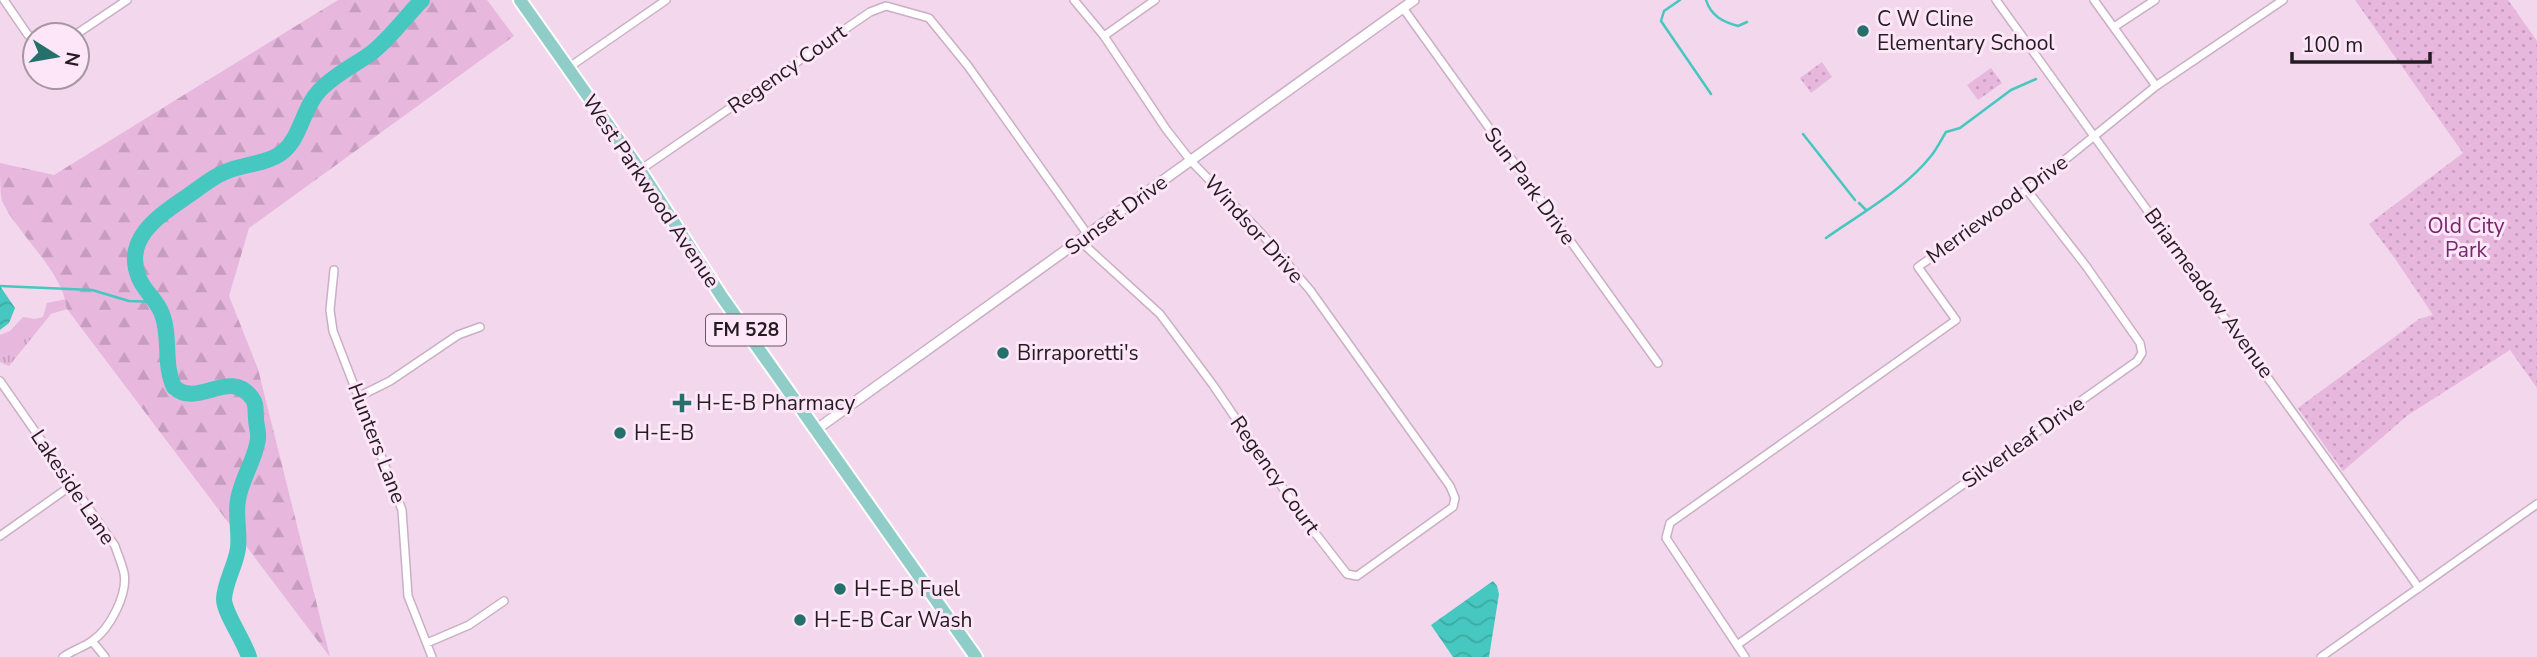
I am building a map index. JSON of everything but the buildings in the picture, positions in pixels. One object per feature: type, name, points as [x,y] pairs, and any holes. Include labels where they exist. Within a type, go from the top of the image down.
[{"type":"main road","name":"West Parkwood Avenue","points":[[520,0],[640,170],[722,297],[976,657]]},
{"type":"street","points":[[4,0],[21,25]]},
{"type":"street","points":[[91,24],[127,0]]},
{"type":"street","points":[[568,68],[666,0]]},
{"type":"street","name":"Windsor Drive","points":[[1074,0],[1104,36],[1166,129],[1191,161],[1260,232],[1310,290],[1431,460]]},
{"type":"street","points":[[1104,36],[1155,0]]},
{"type":"street","name":"Sunset Drive","points":[[817,429],[1414,0]]},
{"type":"street","name":"Briarmeadow Avenue","points":[[1996,0],[2419,588]]},
{"type":"street","points":[[2094,0],[2156,86]]},
{"type":"street","points":[[2114,27],[2155,0]]},
{"type":"street","name":"Merriewood Drive","points":[[1737,645],[1666,538],[1666,531],[1677,517],[1956,320],[1918,267],[2028,190],[2156,86],[2283,0]]},
{"type":"street","name":"Regency Court","points":[[640,170],[870,12],[886,6],[929,18],[968,66],[1084,238],[1160,314],[1302,516],[1347,574],[1357,576],[1453,507],[1455,498],[1450,486],[1431,460]]},
{"type":"street","name":"Sun Park Drive","points":[[1403,8],[1658,363]]},
{"type":"street","name":"Silverleaf Drive","points":[[1737,645],[2137,361],[2142,353],[2140,343],[2028,190]]},
{"type":"street","name":"Hunters Lane","points":[[334,270],[330,310],[333,331],[402,510],[408,596],[432,657]]},
{"type":"street","points":[[360,396],[390,382],[458,335],[480,327]]},
{"type":"street","name":"Lakeside Lane","points":[[0,381],[115,546],[125,575],[119,605],[113,618],[92,641],[63,657]]},
{"type":"street","points":[[0,536],[72,485]]},
{"type":"street","points":[[2321,657],[2537,504]]},
{"type":"street","points":[[427,643],[469,625],[504,601]]},
{"type":"street","points":[[92,641],[105,657]]},
{"type":"street","points":[[1737,645],[1745,657]]},
{"type":"green space","points":[[338,0],[487,0],[514,36],[249,228],[229,296],[258,369],[330,657],[67,309],[64,295],[49,267],[2,201],[0,163],[54,175]]},
{"type":"green space","name":"Old City Park","points":[[2355,0],[2508,0],[2537,41],[2537,388],[2510,350],[2408,415],[2343,471],[2298,408],[2419,319],[2433,315],[2369,224],[2463,153]]},
{"type":"green space","points":[[1822,62],[1832,77],[1811,93],[1800,78]]},
{"type":"green space","points":[[1991,68],[2002,83],[1978,100],[1967,85]]},
{"type":"green space","points":[[66,299],[67,309],[51,314],[9,366],[0,362],[0,335],[10,331],[23,317],[43,317],[47,303]]},
{"type":"water","points":[[0,286],[15,308],[9,323],[0,330]]},
{"type":"water","points":[[1493,581],[1499,594],[1489,657],[1453,657],[1431,625]]},
{"type":"waterway","points":[[249,657],[227,612],[224,599],[238,548],[237,506],[258,439],[255,403],[243,390],[234,386],[193,394],[183,393],[174,387],[169,369],[165,323],[160,309],[139,278],[135,263],[136,250],[140,239],[157,219],[211,179],[232,169],[271,159],[284,151],[290,145],[309,105],[319,91],[337,75],[377,49],[422,0]]},
{"type":"waterway","points":[[1680,0],[1664,11],[1661,21],[1711,94]]},
{"type":"waterway","points":[[1706,0],[1714,14],[1723,20],[1738,26],[1747,22]]},
{"type":"waterway","points":[[1826,238],[1908,179],[1933,153],[1946,132],[1960,128],[2011,90],[2036,79]]},
{"type":"waterway","points":[[1803,134],[1855,200]]},
{"type":"waterway","points":[[1859,203],[1866,210]]},
{"type":"waterway","points":[[0,286],[92,290],[129,301],[156,302]]},
{"type":"place","name":"C W Cline Elementary School","points":[[1863,31]]},
{"type":"place","name":"Birraporetti's","points":[[1003,353]]},
{"type":"place","name":"H-E-B Pharmacy","points":[[682,403]]},
{"type":"place","name":"H-E-B","points":[[620,433]]},
{"type":"place","name":"H-E-B Fuel","points":[[840,589]]},
{"type":"place","name":"H-E-B Car Wash","points":[[800,620]]}]
